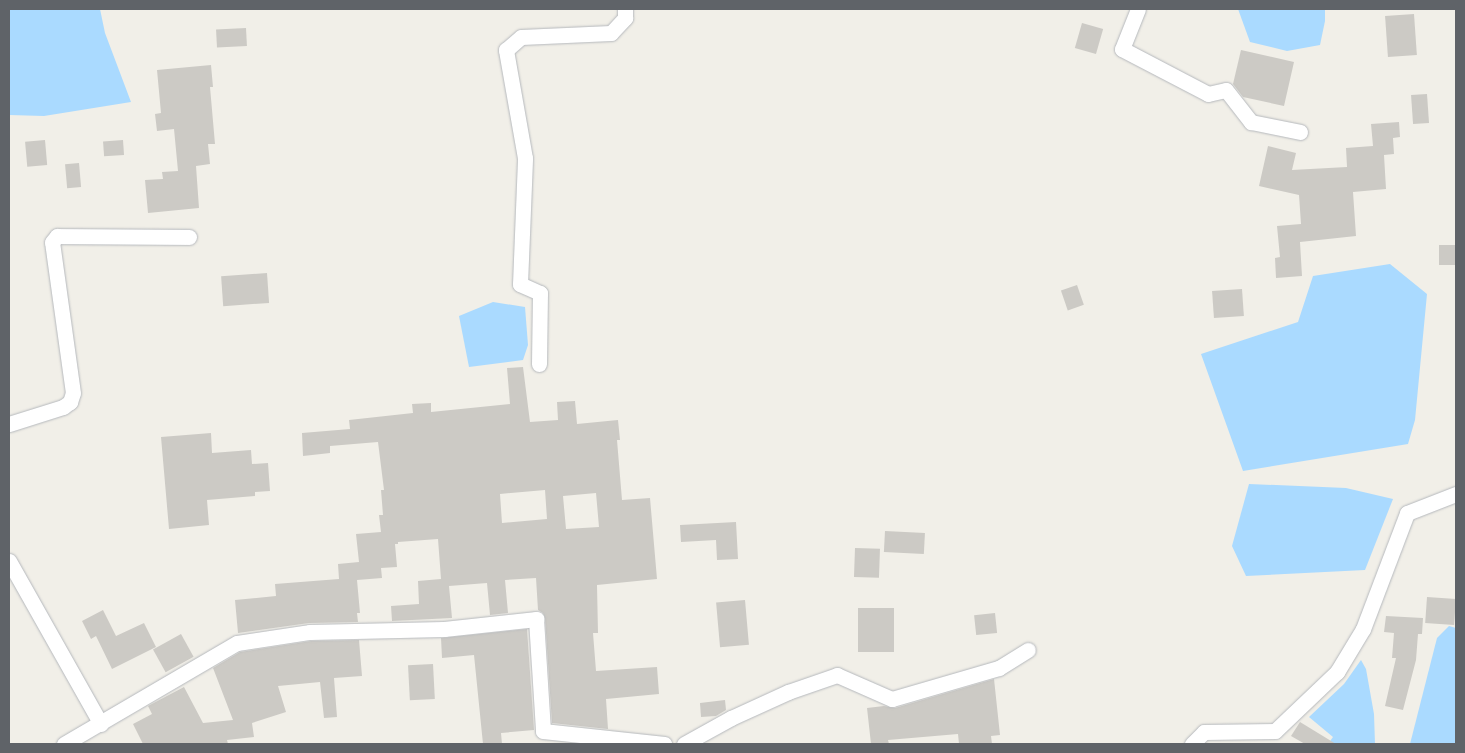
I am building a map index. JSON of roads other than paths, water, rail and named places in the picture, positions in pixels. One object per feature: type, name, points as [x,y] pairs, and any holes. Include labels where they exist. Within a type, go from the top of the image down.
[{"type":"street","points":[[540,364],[540,293],[520,284],[525,158],[506,50],[521,37],[611,33],[625,18],[624,9]]},
{"type":"street","points":[[1138,9],[1122,49],[1208,94],[1226,90],[1251,122],[1300,132]]},
{"type":"street","points":[[9,424],[63,408],[70,402],[73,393],[52,242],[57,236],[189,237]]},
{"type":"street","points":[[1192,744],[1204,732],[1275,731],[1337,672],[1363,629],[1407,512],[1456,494]]},
{"type":"street","points":[[9,561],[101,724]]},
{"type":"street","points":[[64,744],[238,643],[310,632],[444,628],[536,619],[543,731],[667,744]]},
{"type":"street","points":[[684,744],[731,718],[788,692],[837,675],[892,699],[999,668],[1028,650]]},
{"type":"water","points":[[9,9],[100,9],[105,33],[131,102],[44,116],[9,115]]},
{"type":"water","points":[[1238,9],[1325,9],[1325,21],[1320,45],[1287,51],[1250,42]]},
{"type":"water","points":[[1390,264],[1427,294],[1415,420],[1408,444],[1243,471],[1201,354],[1298,322],[1313,276]]},
{"type":"water","points":[[493,302],[525,307],[528,345],[523,360],[469,367],[459,316]]},
{"type":"water","points":[[1249,484],[1346,488],[1393,499],[1365,570],[1246,576],[1232,546]]},
{"type":"water","points":[[1449,626],[1456,628],[1456,744],[1410,744],[1437,638]]},
{"type":"water","points":[[1361,660],[1366,669],[1374,714],[1375,744],[1328,744],[1333,737],[1309,717],[1344,684]]}]
